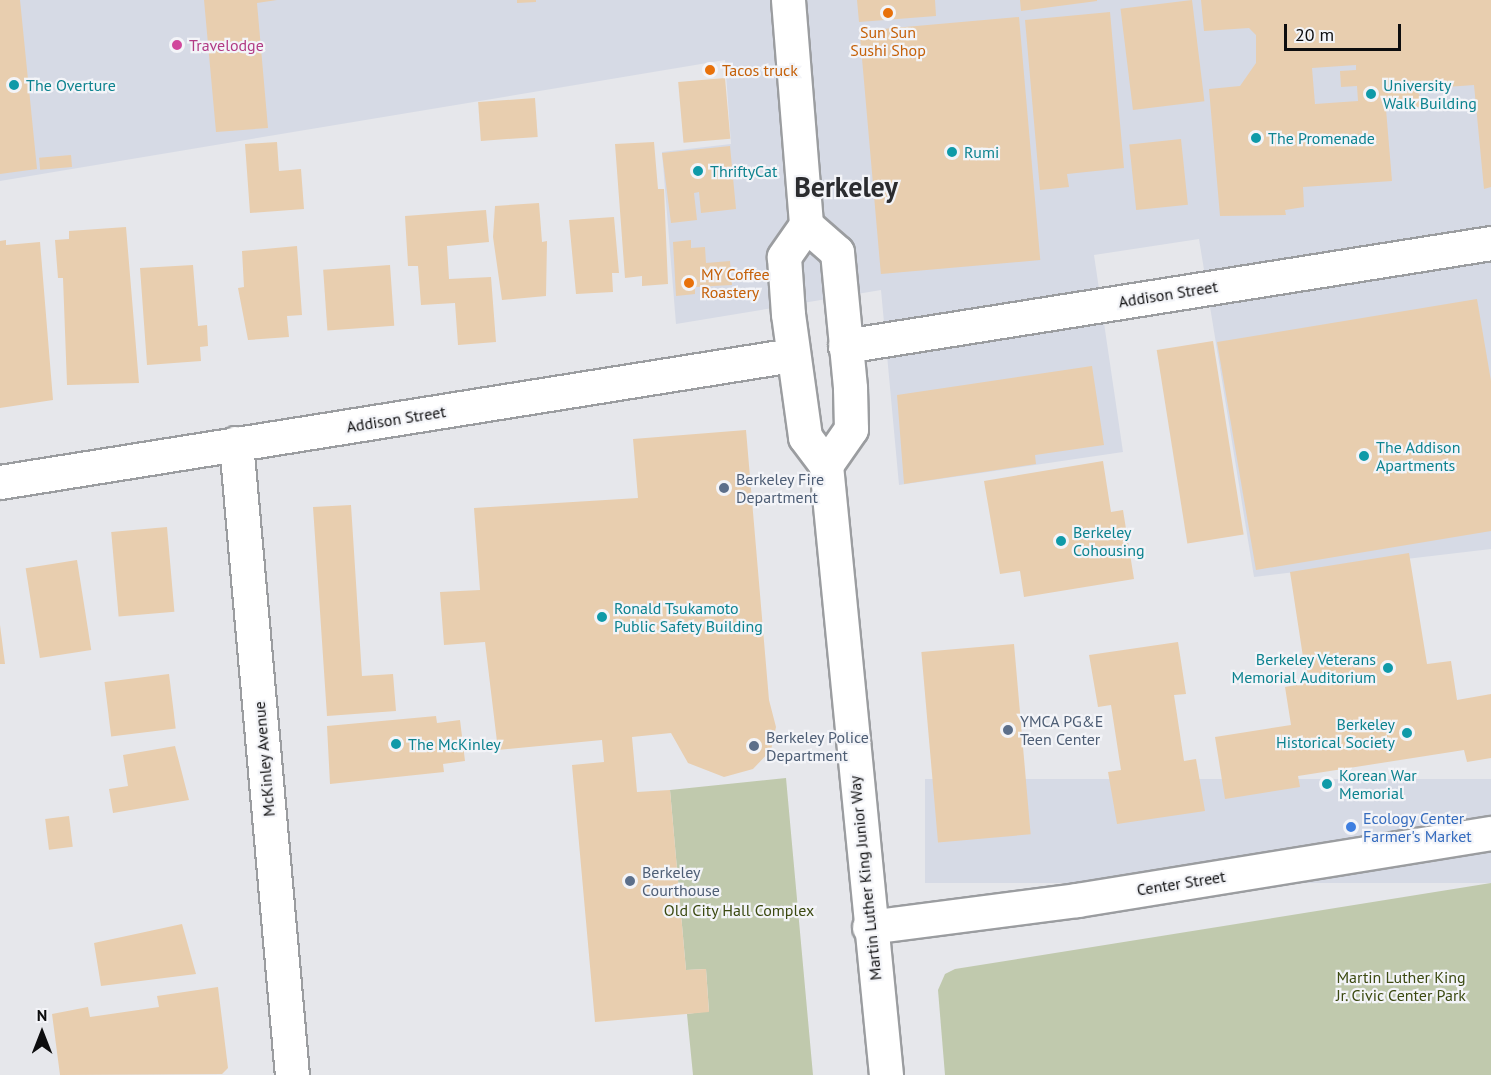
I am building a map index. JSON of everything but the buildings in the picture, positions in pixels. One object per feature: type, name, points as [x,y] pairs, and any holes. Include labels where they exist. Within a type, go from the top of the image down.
[{"type":"street","points":[[788,0],[806,225],[784,257],[792,355],[805,437],[826,465],[851,429],[845,346],[837,252],[806,225]]},
{"type":"street","name":"Addison Street","points":[[845,346],[1491,243]]},
{"type":"street","name":"Addison Street","points":[[0,482],[792,355]]},
{"type":"street","name":"McKinley Avenue","points":[[236,443],[292,1075]]},
{"type":"street","name":"Martin Luther King Junior Way","points":[[826,465],[869,927],[886,1075]]},
{"type":"street","name":"Center Street","points":[[869,927],[1491,833]]},
{"type":"shaded area","points":[[0,0],[1491,0],[1491,549],[1254,577],[1199,239],[1094,255],[1123,452],[899,485],[881,290],[676,324],[662,152],[731,144],[725,60],[0,181]]},
{"type":"shaded area","points":[[925,779],[1491,779],[1491,883],[925,883]]},
{"type":"green space","name":"Old City Hall Complex","points":[[786,778],[813,1075],[693,1075],[687,1014],[709,1011],[706,969],[686,970],[670,790]]},
{"type":"green space","name":"Martin Luther King Jr. Civic Center Park","points":[[1491,883],[1491,1075],[945,1075],[938,990],[945,974],[955,969]]},
{"type":"place","name":"Sun Sun Sushi Shop","points":[[888,13]]},
{"type":"place","name":"Travelodge","points":[[177,45]]},
{"type":"place","name":"Tacos truck","points":[[710,70]]},
{"type":"place","name":"The Overture","points":[[14,85]]},
{"type":"place","name":"University Walk Building","points":[[1371,94]]},
{"type":"place","name":"The Promenade","points":[[1256,138]]},
{"type":"place","name":"Rumi","points":[[952,152]]},
{"type":"place","name":"ThriftyCat","points":[[698,171]]},
{"type":"place","name":"MY Coffee Roastery","points":[[689,283]]},
{"type":"place","name":"The Addison Apartments","points":[[1364,456]]},
{"type":"place","name":"Berkeley Fire Department","points":[[724,488]]},
{"type":"place","name":"Berkeley Cohousing","points":[[1061,541]]},
{"type":"place","name":"Ronald Tsukamoto Public Safety Building","points":[[602,617]]},
{"type":"place","name":"Berkeley Veterans Memorial Auditorium","points":[[1388,668]]},
{"type":"place","name":"YMCA PG&E Teen Center","points":[[1008,730]]},
{"type":"place","name":"Berkeley Historical Society","points":[[1407,733]]},
{"type":"place","name":"The McKinley","points":[[396,744]]},
{"type":"place","name":"Berkeley Police Department","points":[[754,746]]},
{"type":"place","name":"Korean War Memorial","points":[[1327,784]]},
{"type":"place","name":"Ecology Center Farmer's Market","points":[[1351,827]]},
{"type":"place","name":"Berkeley Courthouse","points":[[630,881]]},
{"type":"district","name":"Berkeley","points":[[846,187]]}]
